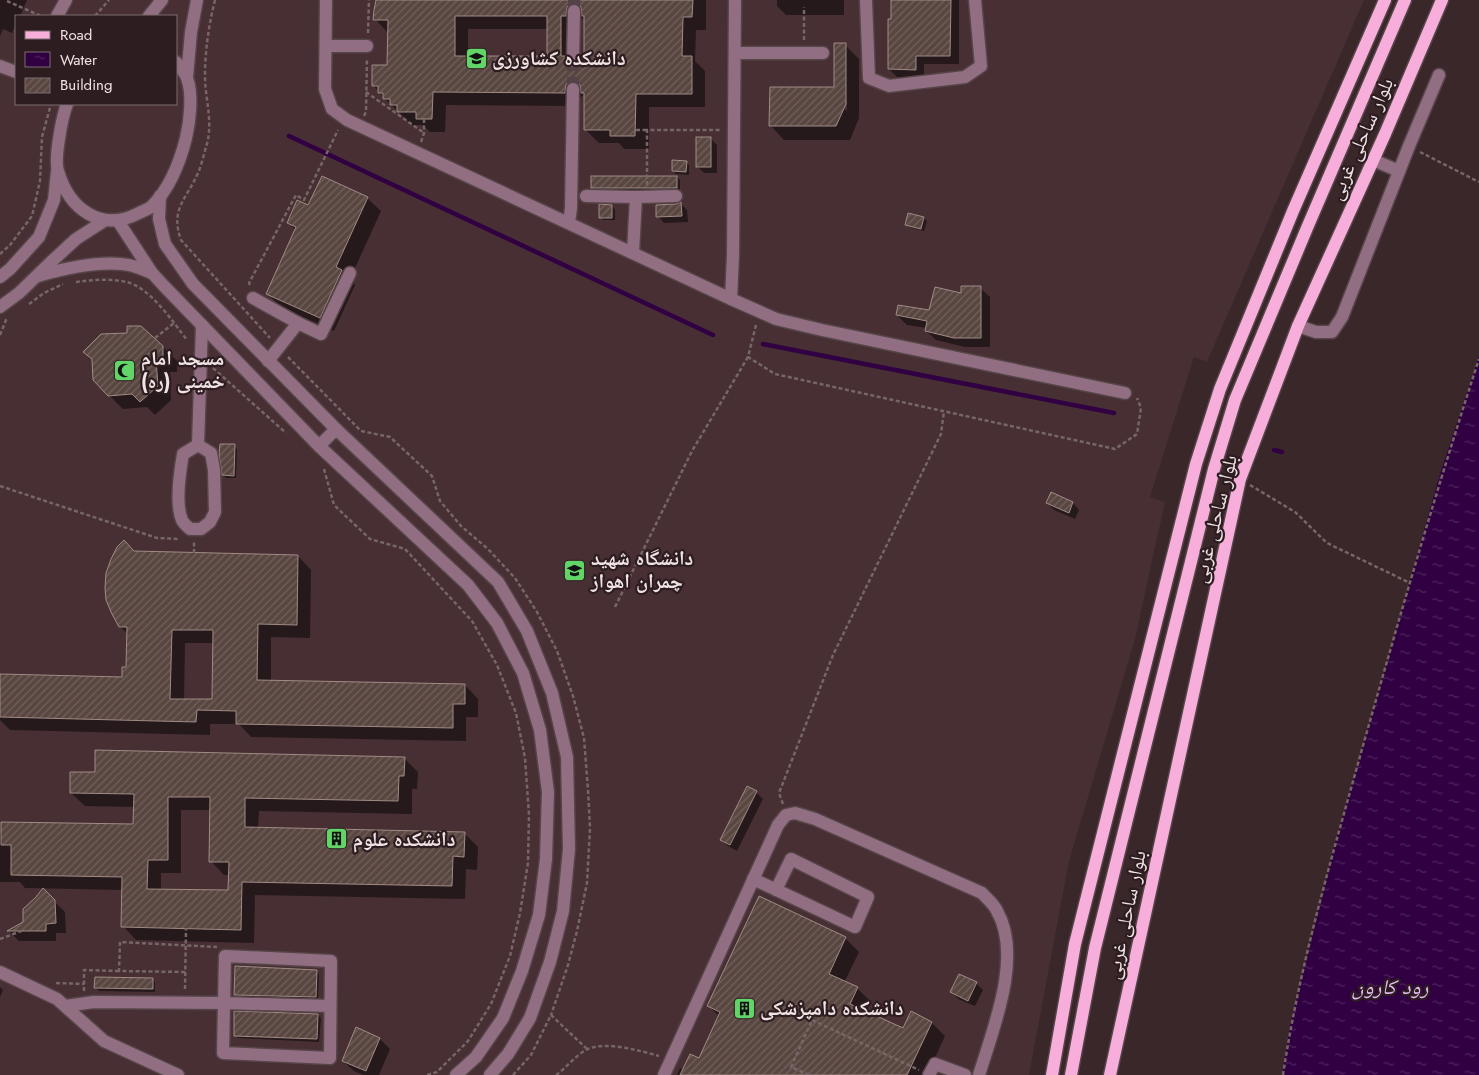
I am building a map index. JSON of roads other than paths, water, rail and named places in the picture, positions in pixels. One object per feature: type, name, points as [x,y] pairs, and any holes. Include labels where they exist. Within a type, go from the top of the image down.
[{"type":"main road","name":"بلوار ساحلی غربی","points":[[1052,1075],[1075,944],[1196,464],[1227,371],[1293,211],[1385,0]]},
{"type":"main road","name":"بلوار ساحلی غربی","points":[[1071,1075],[1095,948],[1214,469],[1235,400],[1405,0]]},
{"type":"main road","name":"بلوار ساحلی غربی","points":[[1110,1075],[1240,479],[1298,326],[1373,160],[1442,0]]},
{"type":"lane","points":[[58,15],[66,0]]},
{"type":"lane","points":[[150,15],[162,0]]},
{"type":"lane","points":[[57,169],[66,192],[73,201],[90,215],[104,220],[118,220],[132,217],[151,207],[172,178],[188,130],[190,104],[187,77],[191,32],[198,0]]},
{"type":"lane","points":[[326,0],[325,88],[332,109],[360,126],[776,319],[1125,393]]},
{"type":"lane","points":[[731,299],[735,0]]},
{"type":"lane","points":[[866,0],[869,78],[889,86],[965,77],[981,66],[975,0]]},
{"type":"lane","points":[[573,60],[574,10]]},
{"type":"lane","points":[[326,46],[367,46]]},
{"type":"lane","points":[[735,53],[823,53]]},
{"type":"lane","points":[[178,65],[187,77]]},
{"type":"lane","points":[[0,66],[15,72]]},
{"type":"lane","points":[[1298,326],[1316,332],[1332,332],[1342,317],[1409,146],[1439,76]]},
{"type":"lane","points":[[569,223],[571,208],[573,89]]},
{"type":"lane","points":[[0,277],[10,269],[39,237],[54,200],[57,155],[67,105]]},
{"type":"lane","points":[[1373,160],[1399,171]]},
{"type":"lane","points":[[160,196],[159,219],[165,244],[193,284],[336,429],[498,582],[527,631],[552,693],[566,757],[569,849],[563,911],[550,962],[530,1018],[508,1054],[490,1075]]},
{"type":"lane","points":[[586,196],[676,196]]},
{"type":"lane","points":[[633,253],[642,197]]},
{"type":"lane","points":[[0,307],[19,293],[76,239],[104,220]]},
{"type":"lane","points":[[118,220],[152,273],[319,446],[468,585],[497,623],[522,673],[540,730],[548,792],[546,859],[539,915],[522,971],[503,1018],[476,1057],[456,1075]]},
{"type":"lane","points":[[35,277],[64,269],[110,264],[132,266],[152,273]]},
{"type":"lane","points":[[253,298],[321,334],[350,273]]},
{"type":"lane","points":[[268,361],[298,323]]},
{"type":"lane","points":[[198,445],[202,325]]},
{"type":"lane","points":[[292,418],[309,402]]},
{"type":"lane","points":[[319,446],[336,429]]},
{"type":"lane","points":[[198,445],[211,453],[214,470],[215,512],[210,522],[194,534],[182,521],[179,508],[179,475],[183,454],[198,445]]},
{"type":"lane","points":[[664,1075],[778,825],[786,815],[795,813],[815,819],[982,893],[997,910],[1005,930],[1007,953],[1005,986],[979,1075]]},
{"type":"lane","points":[[753,879],[776,890],[855,927],[868,897],[791,859],[776,890]]},
{"type":"lane","points":[[225,956],[331,961],[330,1058],[223,1053],[224,1003],[225,956]]},
{"type":"lane","points":[[0,972],[57,999],[104,1040],[178,1075]]},
{"type":"lane","points":[[65,1006],[94,1002],[330,1006]]},
{"type":"lane","points":[[929,1075],[935,1064],[965,1075]]},
{"type":"water","name":"رود کارون","points":[[1479,356],[1479,1075],[1282,1075],[1290,1025],[1336,839],[1439,477]]},
{"type":"waterway","points":[[289,136],[713,335]]},
{"type":"waterway","points":[[763,344],[1114,413]]},
{"type":"waterway","points":[[1274,450],[1282,452]]},
{"type":"tunnel","points":[[574,0],[574,11]]},
{"type":"tunnel","points":[[573,61],[573,89]]},
{"type":"place","name":"دانشکده کشاورزی","points":[[476,58]]},
{"type":"place","name":"مسجد امام خمینی (ره)","points":[[125,370]]},
{"type":"place","name":"دانشگاه شهید چمران اهواز","points":[[575,570]]},
{"type":"place","name":"دانشکده علوم","points":[[337,839]]},
{"type":"place","name":"دانشکده دامپزشکی","points":[[744,1008]]}]
